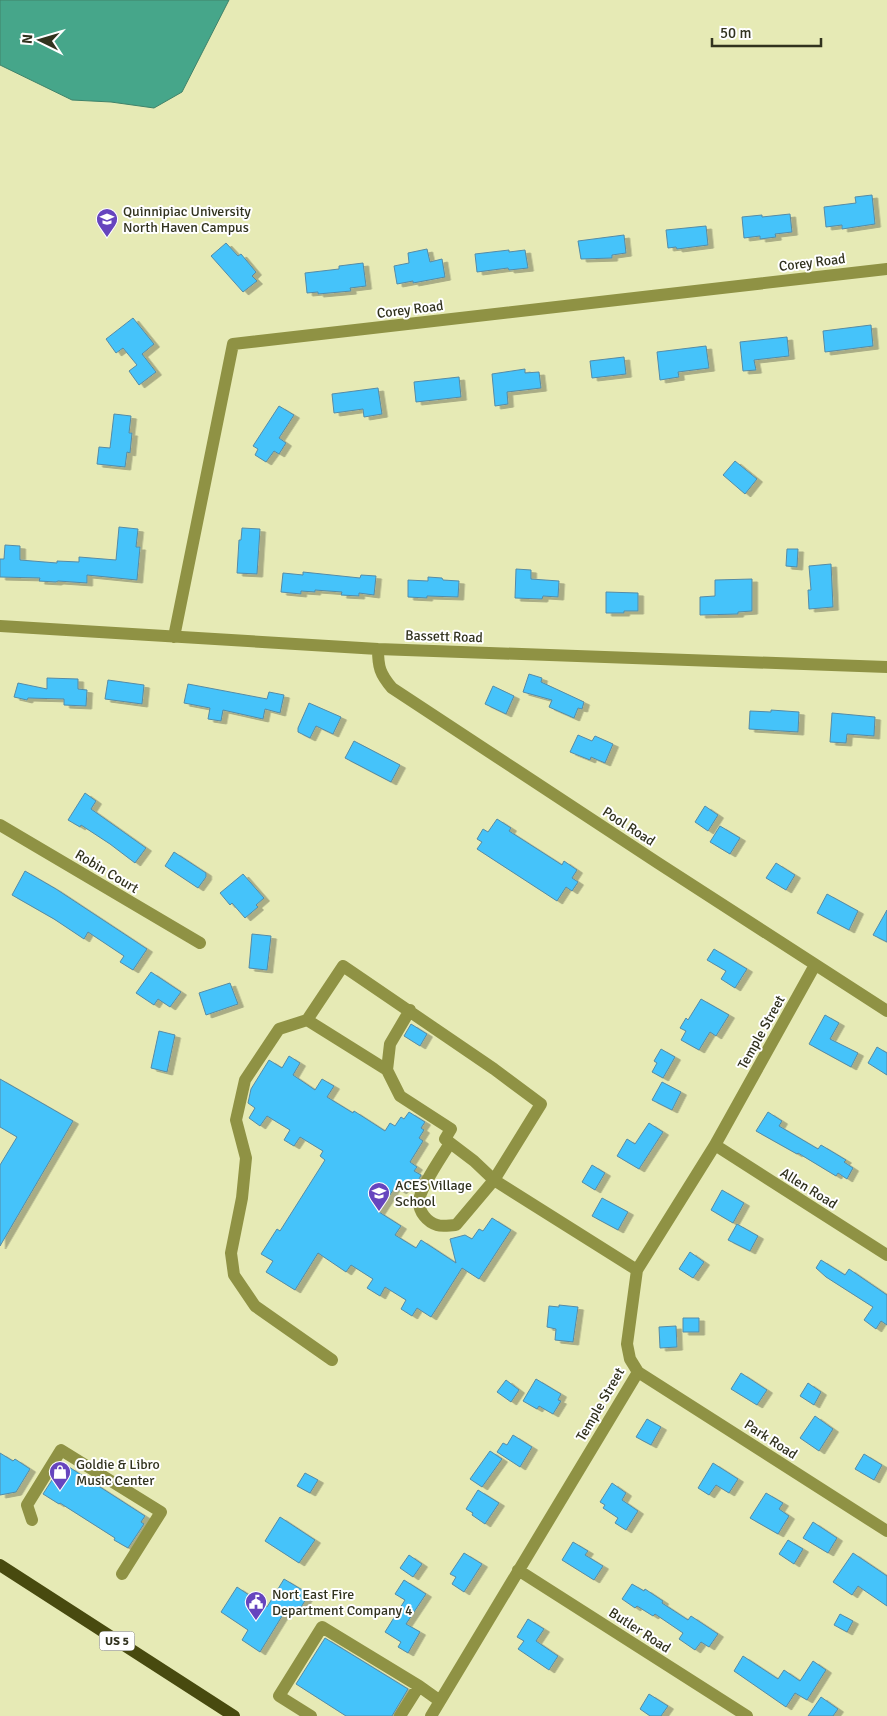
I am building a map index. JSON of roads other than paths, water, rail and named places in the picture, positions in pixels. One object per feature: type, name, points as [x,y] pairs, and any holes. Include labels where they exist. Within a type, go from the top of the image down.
[{"type":"main road","name":"US 5","points":[[0,1565],[234,1716]]},
{"type":"street","name":"Corey Road","points":[[174,637],[233,344],[887,269]]},
{"type":"street","name":"Bassett Road","points":[[0,626],[378,649],[887,668]]},
{"type":"street","name":"Pool Road","points":[[378,649],[378,665],[382,677],[392,688],[815,966],[887,1011]]},
{"type":"street","name":"Robin Court","points":[[0,826],[200,943]]},
{"type":"street","points":[[332,1360],[255,1306],[234,1275],[231,1253],[242,1198],[246,1158],[236,1120],[244,1080],[279,1029],[308,1020],[343,966],[410,1010],[520,1087],[541,1104],[494,1180],[456,1225],[438,1226],[427,1221],[419,1202],[422,1191],[450,1143]]},
{"type":"street","name":"Temple Street","points":[[431,1716],[638,1372],[630,1359],[627,1344],[637,1270],[715,1146],[815,966]]},
{"type":"street","points":[[387,1070],[390,1044],[410,1010]]},
{"type":"street","points":[[308,1020],[387,1070],[400,1096],[451,1129],[445,1139],[474,1161],[494,1180],[637,1270]]},
{"type":"street","name":"Allen Road","points":[[715,1146],[887,1255]]},
{"type":"street","name":"Park Road","points":[[638,1372],[887,1531]]},
{"type":"street","points":[[32,1520],[28,1505],[61,1450],[161,1512],[122,1574]]},
{"type":"street","name":"Butler Road","points":[[518,1570],[747,1716]]},
{"type":"street","points":[[311,1716],[279,1696],[322,1627],[419,1686],[440,1701]]},
{"type":"street","points":[[400,1716],[419,1686]]},
{"type":"water","points":[[0,0],[229,0],[182,92],[154,108],[111,102],[72,100],[0,65]]},
{"type":"place","name":"Quinnipiac University North Haven Campus","points":[[107,238]]},
{"type":"place","name":"ACES Village School","points":[[379,1212]]},
{"type":"place","name":"Goldie & Libro Music Center","points":[[60,1491]]},
{"type":"place","name":"Nort East Fire Department Company 4","points":[[256,1621]]}]
